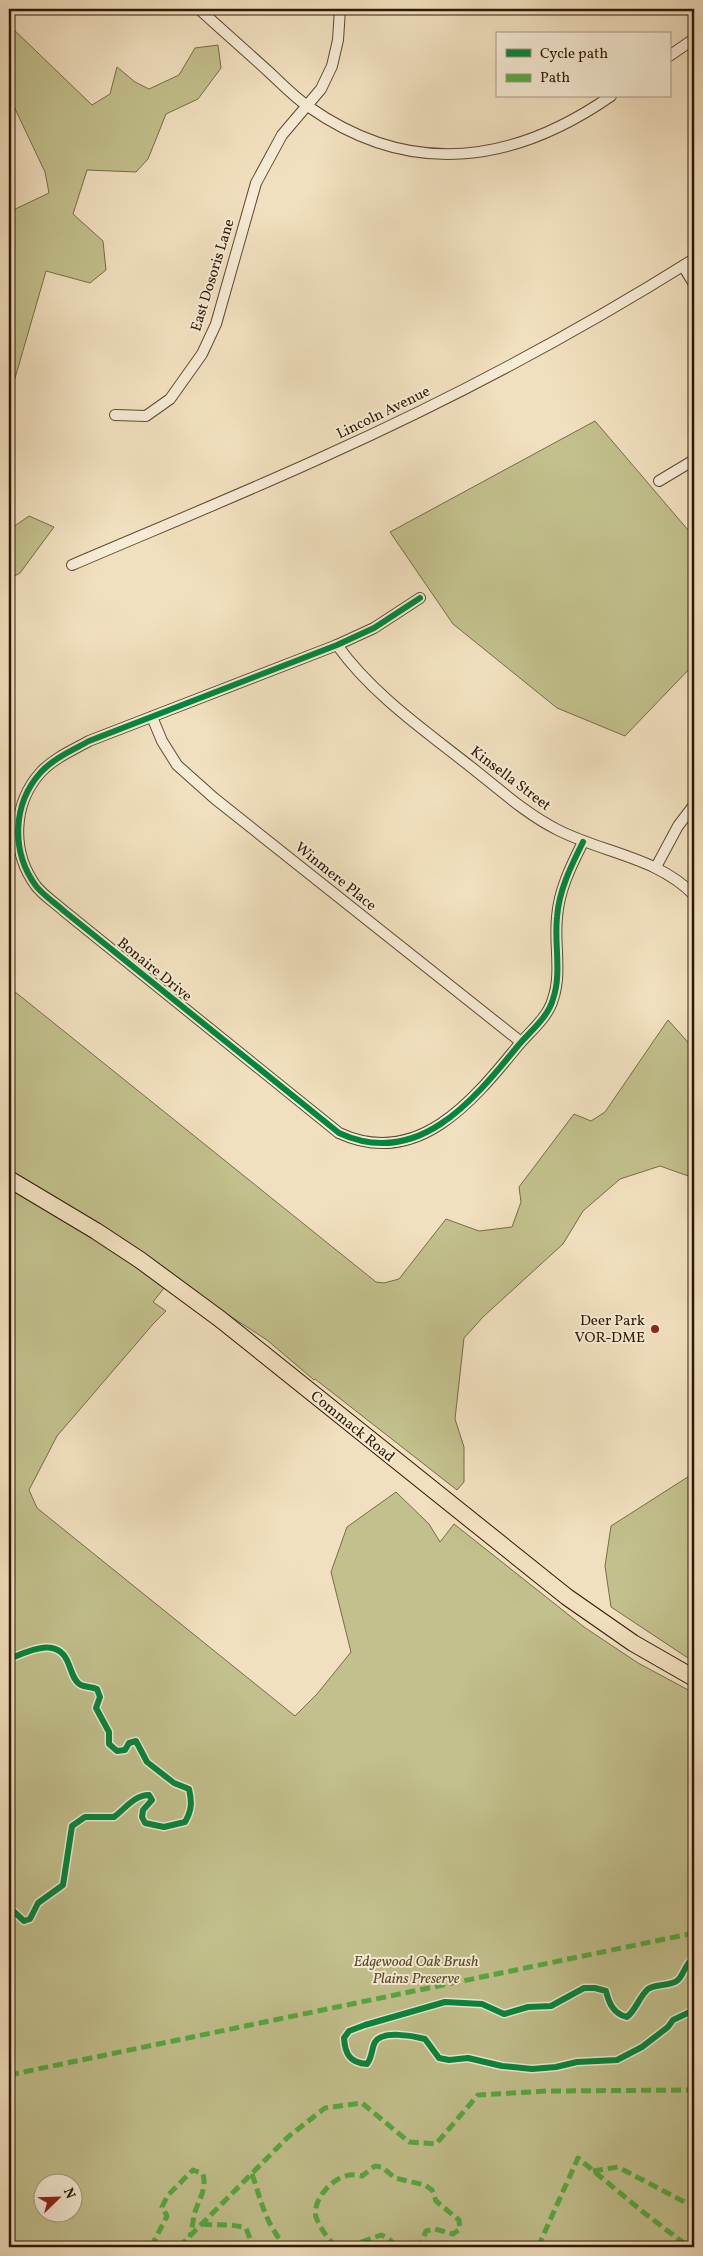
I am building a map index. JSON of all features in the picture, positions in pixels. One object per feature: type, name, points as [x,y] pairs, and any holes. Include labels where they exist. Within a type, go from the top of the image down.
[{"type":"main road","name":"Commack Road","points":[[9,1179],[96,1231],[140,1260],[220,1319],[567,1597],[633,1643],[694,1678]]},
{"type":"street","points":[[199,9],[308,107],[352,133],[405,150],[435,154],[463,154],[493,150],[543,136],[574,120],[608,98]]},
{"type":"street","name":"East Dosoris Lane","points":[[115,415],[146,416],[170,399],[197,362],[216,324],[256,183],[282,135],[321,90],[332,66],[338,40],[340,9]]},
{"type":"street","points":[[670,55],[694,39]]},
{"type":"street","name":"Lincoln Avenue","points":[[72,565],[326,456],[487,378],[609,310],[694,259]]},
{"type":"street","points":[[683,266],[694,284]]},
{"type":"street","points":[[659,482],[694,460]]},
{"type":"street","name":"Bonaire Drive","points":[[420,598],[374,628],[337,645],[89,741],[62,756],[41,772],[13,824],[25,865],[36,886],[64,912],[339,1133],[358,1142],[379,1144],[402,1142],[425,1134],[445,1122],[494,1074],[542,1018],[553,1002],[557,985],[556,915],[566,877],[583,842]]},
{"type":"street","name":"Kinsella Street","points":[[337,645],[352,667],[393,705],[528,812],[556,829],[583,842],[656,867],[694,894]]},
{"type":"street","name":"Winmere Place","points":[[152,717],[162,741],[177,765],[214,798],[521,1042]]},
{"type":"street","points":[[656,867],[678,826],[694,805]]},
{"type":"green space","points":[[9,25],[92,105],[110,94],[117,67],[135,82],[149,89],[179,75],[195,48],[218,45],[221,68],[198,99],[166,114],[148,159],[136,172],[87,170],[73,214],[103,241],[106,270],[90,283],[46,271],[9,399],[9,212],[49,193],[45,172],[9,96]]},
{"type":"green space","points":[[595,421],[694,537],[694,664],[625,736],[557,708],[453,624],[390,532]]},
{"type":"green space","points":[[29,516],[54,527],[20,573],[9,579],[9,530]]},
{"type":"green space","name":"Edgewood Oak Brush Plains Preserve","points":[[9,987],[376,1282],[384,1283],[399,1279],[446,1219],[479,1231],[512,1227],[521,1202],[519,1187],[574,1114],[591,1121],[605,1112],[668,1020],[694,1049],[694,1178],[660,1166],[620,1179],[583,1211],[563,1244],[483,1317],[464,1338],[455,1419],[464,1447],[464,1482],[457,1490],[314,1380],[267,1340],[179,1283],[164,1288],[153,1302],[166,1311],[57,1436],[29,1490],[37,1508],[295,1716],[317,1694],[351,1652],[331,1572],[347,1527],[396,1492],[429,1524],[440,1542],[454,1524],[584,1627],[638,1663],[694,1693],[694,2247],[9,2247]]},
{"type":"green space","points":[[694,1473],[694,1662],[611,1607],[605,1566],[611,1526]]},
{"type":"marked path","points":[[9,2075],[694,1933]]},
{"type":"marked path","points":[[179,2247],[288,2137],[325,2108],[362,2103],[409,2142],[436,2144],[478,2095],[548,2091],[694,2090]]},
{"type":"marked path","points":[[538,2247],[578,2158],[689,2247]]},
{"type":"marked path","points":[[336,2247],[324,2233],[316,2217],[317,2204],[324,2192],[334,2181],[350,2175],[362,2176],[375,2166],[382,2167],[395,2178],[425,2185],[432,2190],[436,2201],[459,2220],[460,2229],[453,2234],[435,2229],[426,2231],[420,2247]]},
{"type":"marked path","points":[[593,2171],[618,2167],[694,2207]]},
{"type":"marked path","points":[[151,2247],[167,2216],[162,2207],[168,2195],[193,2170],[203,2174],[204,2184],[195,2212],[190,2237]]},
{"type":"marked path","points":[[252,2174],[273,2230],[286,2247]]},
{"type":"marked path","points":[[202,2224],[246,2228],[253,2247]]},
{"type":"marked path","points":[[347,2247],[381,2235],[391,2241],[393,2247]]},
{"type":"cycle path","points":[[420,598],[374,628],[337,645],[89,741],[52,763],[41,772],[31,785],[24,799],[18,828],[22,858],[36,886],[64,911],[339,1133],[367,1142],[393,1142],[418,1136],[440,1124],[461,1108],[481,1089],[547,1013],[556,989],[556,927],[560,897],[570,869],[583,842]]},
{"type":"cycle path","points":[[9,1659],[34,1649],[51,1648],[58,1650],[64,1656],[77,1682],[83,1686],[97,1689],[100,1697],[96,1708],[109,1732],[109,1744],[117,1751],[125,1750],[129,1743],[136,1741],[147,1762],[174,1783],[189,1789],[191,1802],[189,1814],[185,1822],[164,1827],[145,1823],[142,1817],[143,1810],[152,1800],[149,1795],[134,1800],[114,1817],[85,1817],[72,1826],[63,1885],[38,1903],[30,1919],[24,1921],[9,1907]]},
{"type":"cycle path","points":[[694,1958],[678,1980],[671,1984],[648,1989],[627,2017],[622,2016],[613,2008],[606,1991],[584,1988],[551,2006],[528,2007],[504,2014],[482,2004],[445,2002],[365,2025],[349,2031],[344,2038],[347,2053],[350,2057],[356,2062],[367,2064],[375,2042],[379,2038],[398,2035],[425,2039],[439,2058],[449,2060],[468,2058],[502,2066],[532,2069],[556,2067],[577,2062],[617,2060],[642,2047],[668,2027],[673,2020],[694,2010]]},
{"type":"place","name":"Deer Park VOR-DME","points":[[655,1329]]}]
